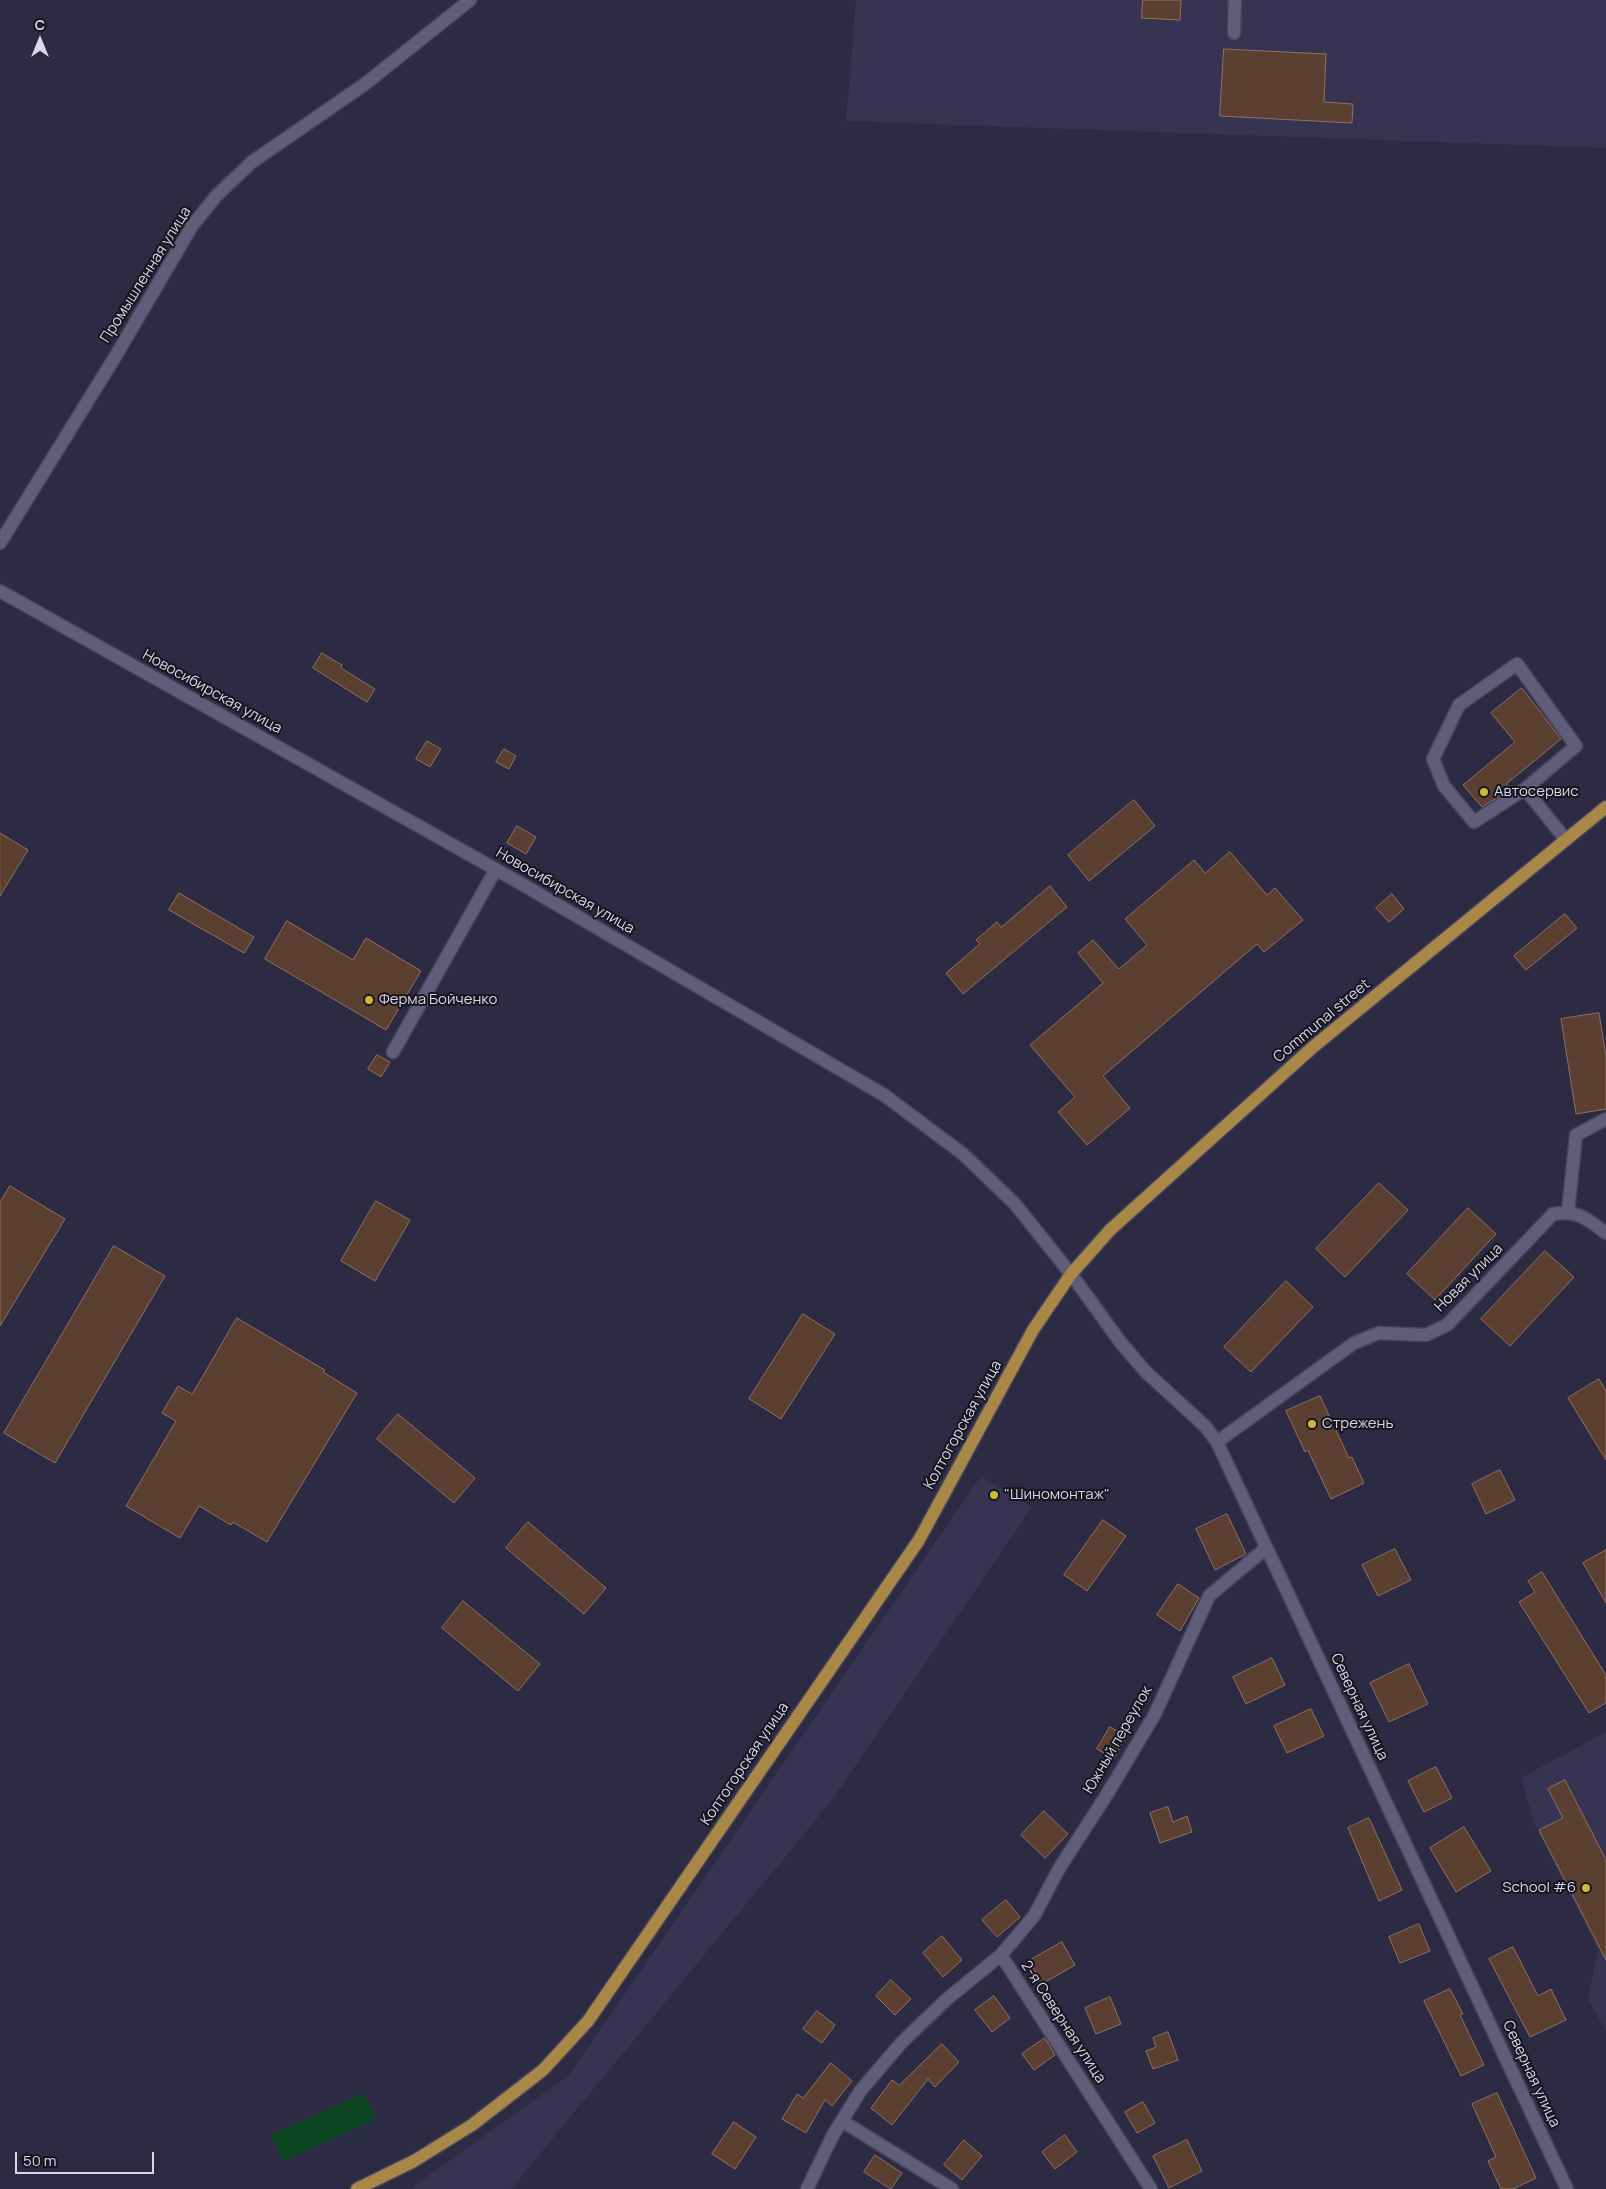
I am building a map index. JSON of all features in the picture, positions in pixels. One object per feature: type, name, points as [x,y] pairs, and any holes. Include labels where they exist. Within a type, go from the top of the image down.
[{"type":"main road","name":"Communal street","points":[[1071,1274],[1110,1230],[1313,1047],[1606,807]]},
{"type":"main road","name":"Колтогорская улица","points":[[359,2188],[414,2161],[472,2125],[543,2070],[588,2022],[919,1540],[1033,1330],[1071,1274]]},
{"type":"street","name":"Промышленная улица","points":[[0,543],[192,226],[217,195],[252,162],[365,84],[470,0]]},
{"type":"street","points":[[1234,33],[1235,0]]},
{"type":"street","name":"Новосибирская улица","points":[[0,591],[496,869],[884,1095],[963,1154],[1015,1204],[1071,1274]]},
{"type":"street","points":[[1516,664],[1576,746],[1525,789],[1474,822],[1444,786],[1433,759],[1459,705],[1516,664]]},
{"type":"street","points":[[1525,789],[1566,840]]},
{"type":"street","points":[[393,1052],[496,869]]},
{"type":"street","points":[[1606,1119],[1576,1135],[1568,1212],[1582,1216],[1606,1234]]},
{"type":"street","name":"Новая улица","points":[[1217,1442],[1354,1343],[1379,1333],[1426,1335],[1447,1325],[1553,1214],[1568,1212]]},
{"type":"street","name":"Северная улица","points":[[1071,1274],[1121,1343],[1146,1372],[1206,1427],[1217,1442],[1567,2189]]},
{"type":"street","name":"Южный переулок","points":[[1001,1955],[1034,1916],[1060,1867],[1106,1796],[1155,1714],[1209,1596],[1266,1548]]},
{"type":"street","name":"2-я Северная улица","points":[[807,2189],[833,2135],[861,2090],[902,2042],[947,1999],[1001,1955],[1151,2189]]},
{"type":"street","points":[[842,2120],[952,2189]]},
{"type":"shaded area","points":[[856,0],[1606,0],[1606,148],[846,121]]},
{"type":"shaded area","points":[[981,1476],[1032,1507],[832,1800],[511,2189],[410,2189],[569,2075]]},
{"type":"shaded area","name":"School #6","points":[[1606,1732],[1606,2031],[1588,1999],[1598,1950],[1535,1826],[1521,1778]]},
{"type":"green space","points":[[364,2093],[376,2119],[283,2161],[271,2135]]},
{"type":"building","points":[[1143,0],[1181,0],[1180,20],[1142,18]]},
{"type":"building","points":[[1224,49],[1326,54],[1324,102],[1353,104],[1352,123],[1220,116]]},
{"type":"building","points":[[322,653],[342,665],[341,668],[375,689],[367,702],[313,668]]},
{"type":"building","points":[[1522,688],[1561,739],[1506,784],[1511,789],[1482,807],[1463,785],[1515,742],[1491,713]]},
{"type":"building","points":[[427,741],[441,749],[430,767],[416,759]]},
{"type":"building","points":[[504,749],[516,756],[509,769],[496,762]]},
{"type":"building","points":[[1134,800],[1155,826],[1089,881],[1068,855]]},
{"type":"building","points":[[517,826],[536,837],[526,854],[507,843]]},
{"type":"building","points":[[0,833],[28,850],[0,896]]},
{"type":"building","points":[[1230,852],[1267,895],[1275,888],[1303,920],[1264,952],[1257,944],[1103,1076],[1130,1108],[1087,1145],[1058,1112],[1075,1097],[1030,1045],[1103,983],[1078,953],[1093,940],[1119,969],[1147,945],[1125,919],[1194,860],[1205,873]]},
{"type":"building","points":[[1050,886],[1067,907],[963,994],[946,973],[980,944],[976,940],[997,922],[1001,927]]},
{"type":"building","points":[[179,893],[254,937],[244,953],[169,910]]},
{"type":"building","points":[[1392,894],[1404,909],[1389,922],[1376,908]]},
{"type":"building","points":[[1565,914],[1577,928],[1526,970],[1514,956]]},
{"type":"building","name":"Ферма Бойченко","points":[[287,921],[353,960],[366,938],[421,971],[386,1030],[265,959]]},
{"type":"building","points":[[1599,1013],[1606,1056],[1606,1109],[1576,1114],[1561,1019]]},
{"type":"building","points":[[377,1055],[390,1062],[381,1077],[368,1069]]},
{"type":"building","points":[[1379,1183],[1408,1210],[1345,1277],[1316,1249]]},
{"type":"building","points":[[10,1186],[65,1219],[0,1326],[0,1203]]},
{"type":"building","points":[[376,1201],[410,1220],[375,1281],[341,1261]]},
{"type":"building","points":[[1468,1208],[1496,1234],[1435,1300],[1407,1274]]},
{"type":"building","points":[[114,1246],[165,1276],[55,1463],[4,1433]]},
{"type":"building","points":[[1545,1251],[1574,1277],[1510,1346],[1481,1319]]},
{"type":"building","points":[[1286,1281],[1313,1307],[1251,1372],[1224,1347]]},
{"type":"building","points":[[803,1314],[835,1334],[781,1419],[749,1399]]},
{"type":"building","points":[[237,1318],[325,1370],[323,1372],[357,1393],[267,1542],[233,1522],[231,1525],[199,1506],[180,1538],[126,1506],[176,1421],[162,1413],[178,1386],[192,1394]]},
{"type":"building","points":[[1599,1379],[1606,1391],[1606,1460],[1568,1398]]},
{"type":"building","points":[[1320,1396],[1349,1458],[1352,1457],[1364,1483],[1331,1499],[1308,1450],[1305,1452],[1286,1411]]},
{"type":"building","points":[[398,1414],[475,1478],[454,1503],[377,1439]]},
{"type":"building","points":[[1500,1470],[1515,1500],[1486,1514],[1472,1484]]},
{"type":"building","points":[[1227,1514],[1246,1554],[1215,1570],[1196,1529]]},
{"type":"building","points":[[1103,1520],[1126,1536],[1087,1591],[1064,1575]]},
{"type":"building","points":[[528,1522],[606,1588],[584,1614],[506,1548]]},
{"type":"building","points":[[1395,1549],[1411,1580],[1378,1596],[1362,1565]]},
{"type":"building","points":[[1606,1550],[1606,1603],[1583,1563]]},
{"type":"building","points":[[1542,1572],[1606,1675],[1606,1703],[1589,1713],[1519,1602],[1535,1592],[1528,1581]]},
{"type":"building","points":[[1178,1584],[1199,1598],[1180,1631],[1157,1615]]},
{"type":"building","points":[[463,1601],[540,1664],[518,1691],[442,1628]]},
{"type":"building","points":[[1272,1658],[1285,1685],[1246,1704],[1233,1677]]},
{"type":"building","points":[[1409,1664],[1428,1704],[1389,1722],[1370,1683]]},
{"type":"building","points":[[1311,1709],[1324,1736],[1287,1753],[1274,1726]]},
{"type":"building","points":[[1110,1727],[1126,1736],[1114,1759],[1097,1749]]},
{"type":"building","points":[[1436,1767],[1452,1798],[1424,1812],[1408,1781]]},
{"type":"building","points":[[1565,1780],[1606,1860],[1606,1960],[1539,1830],[1563,1818],[1548,1789]]},
{"type":"building","points":[[1168,1807],[1173,1822],[1187,1816],[1192,1832],[1160,1843],[1150,1813]]},
{"type":"building","points":[[1044,1811],[1068,1834],[1045,1858],[1021,1835]]},
{"type":"building","points":[[1369,1818],[1402,1890],[1379,1901],[1348,1828]]},
{"type":"building","points":[[1464,1827],[1491,1871],[1456,1892],[1430,1848]]},
{"type":"building","points":[[1006,1900],[1020,1917],[997,1937],[982,1920]]},
{"type":"building","points":[[1419,1924],[1430,1951],[1400,1963],[1389,1937]]},
{"type":"building","points":[[942,1936],[962,1960],[943,1977],[923,1953]]},
{"type":"building","points":[[1062,1942],[1075,1965],[1042,1984],[1029,1961]]},
{"type":"building","points":[[1513,1947],[1538,1996],[1551,1989],[1566,2020],[1530,2037],[1489,1959]]},
{"type":"building","points":[[891,1980],[911,1999],[895,2015],[876,1996]]},
{"type":"building","points":[[1450,1989],[1463,2014],[1460,2015],[1484,2065],[1461,2076],[1424,2001]]},
{"type":"building","points":[[994,1996],[1010,2018],[992,2032],[975,2010]]},
{"type":"building","points":[[1110,1997],[1121,2024],[1096,2034],[1085,2008]]},
{"type":"building","points":[[817,2011],[835,2025],[822,2043],[803,2029]]},
{"type":"building","points":[[1168,2032],[1178,2060],[1153,2069],[1146,2051],[1156,2047],[1153,2038]]},
{"type":"building","points":[[1045,2038],[1055,2055],[1034,2070],[1022,2054]]},
{"type":"building","points":[[942,2044],[959,2062],[935,2087],[928,2079],[892,2125],[871,2108],[892,2080],[899,2085]]},
{"type":"building","points":[[831,2063],[852,2081],[832,2106],[825,2100],[806,2133],[782,2119],[797,2094],[803,2098]]},
{"type":"building","points":[[1497,2093],[1536,2178],[1513,2189],[1501,2189],[1488,2161],[1496,2157],[1472,2104]]},
{"type":"building","points":[[1143,2102],[1155,2123],[1137,2133],[1125,2112]]},
{"type":"building","points":[[734,2122],[756,2137],[735,2169],[712,2154]]},
{"type":"building","points":[[1065,2135],[1077,2152],[1055,2169],[1042,2152]]},
{"type":"building","points":[[964,2140],[982,2156],[962,2180],[944,2165]]},
{"type":"building","points":[[1187,2140],[1202,2171],[1169,2188],[1153,2156]]},
{"type":"building","points":[[875,2155],[902,2173],[891,2189],[864,2172]]},
{"type":"place","name":"Автосервис","points":[[1484,792]]},
{"type":"place","name":"Ферма Бойченко","points":[[369,1000]]},
{"type":"place","name":"Стрежень","points":[[1312,1424]]},
{"type":"place","name":"\"Шиномонтаж\"","points":[[994,1495]]},
{"type":"place","name":"School #6","points":[[1586,1888]]}]
